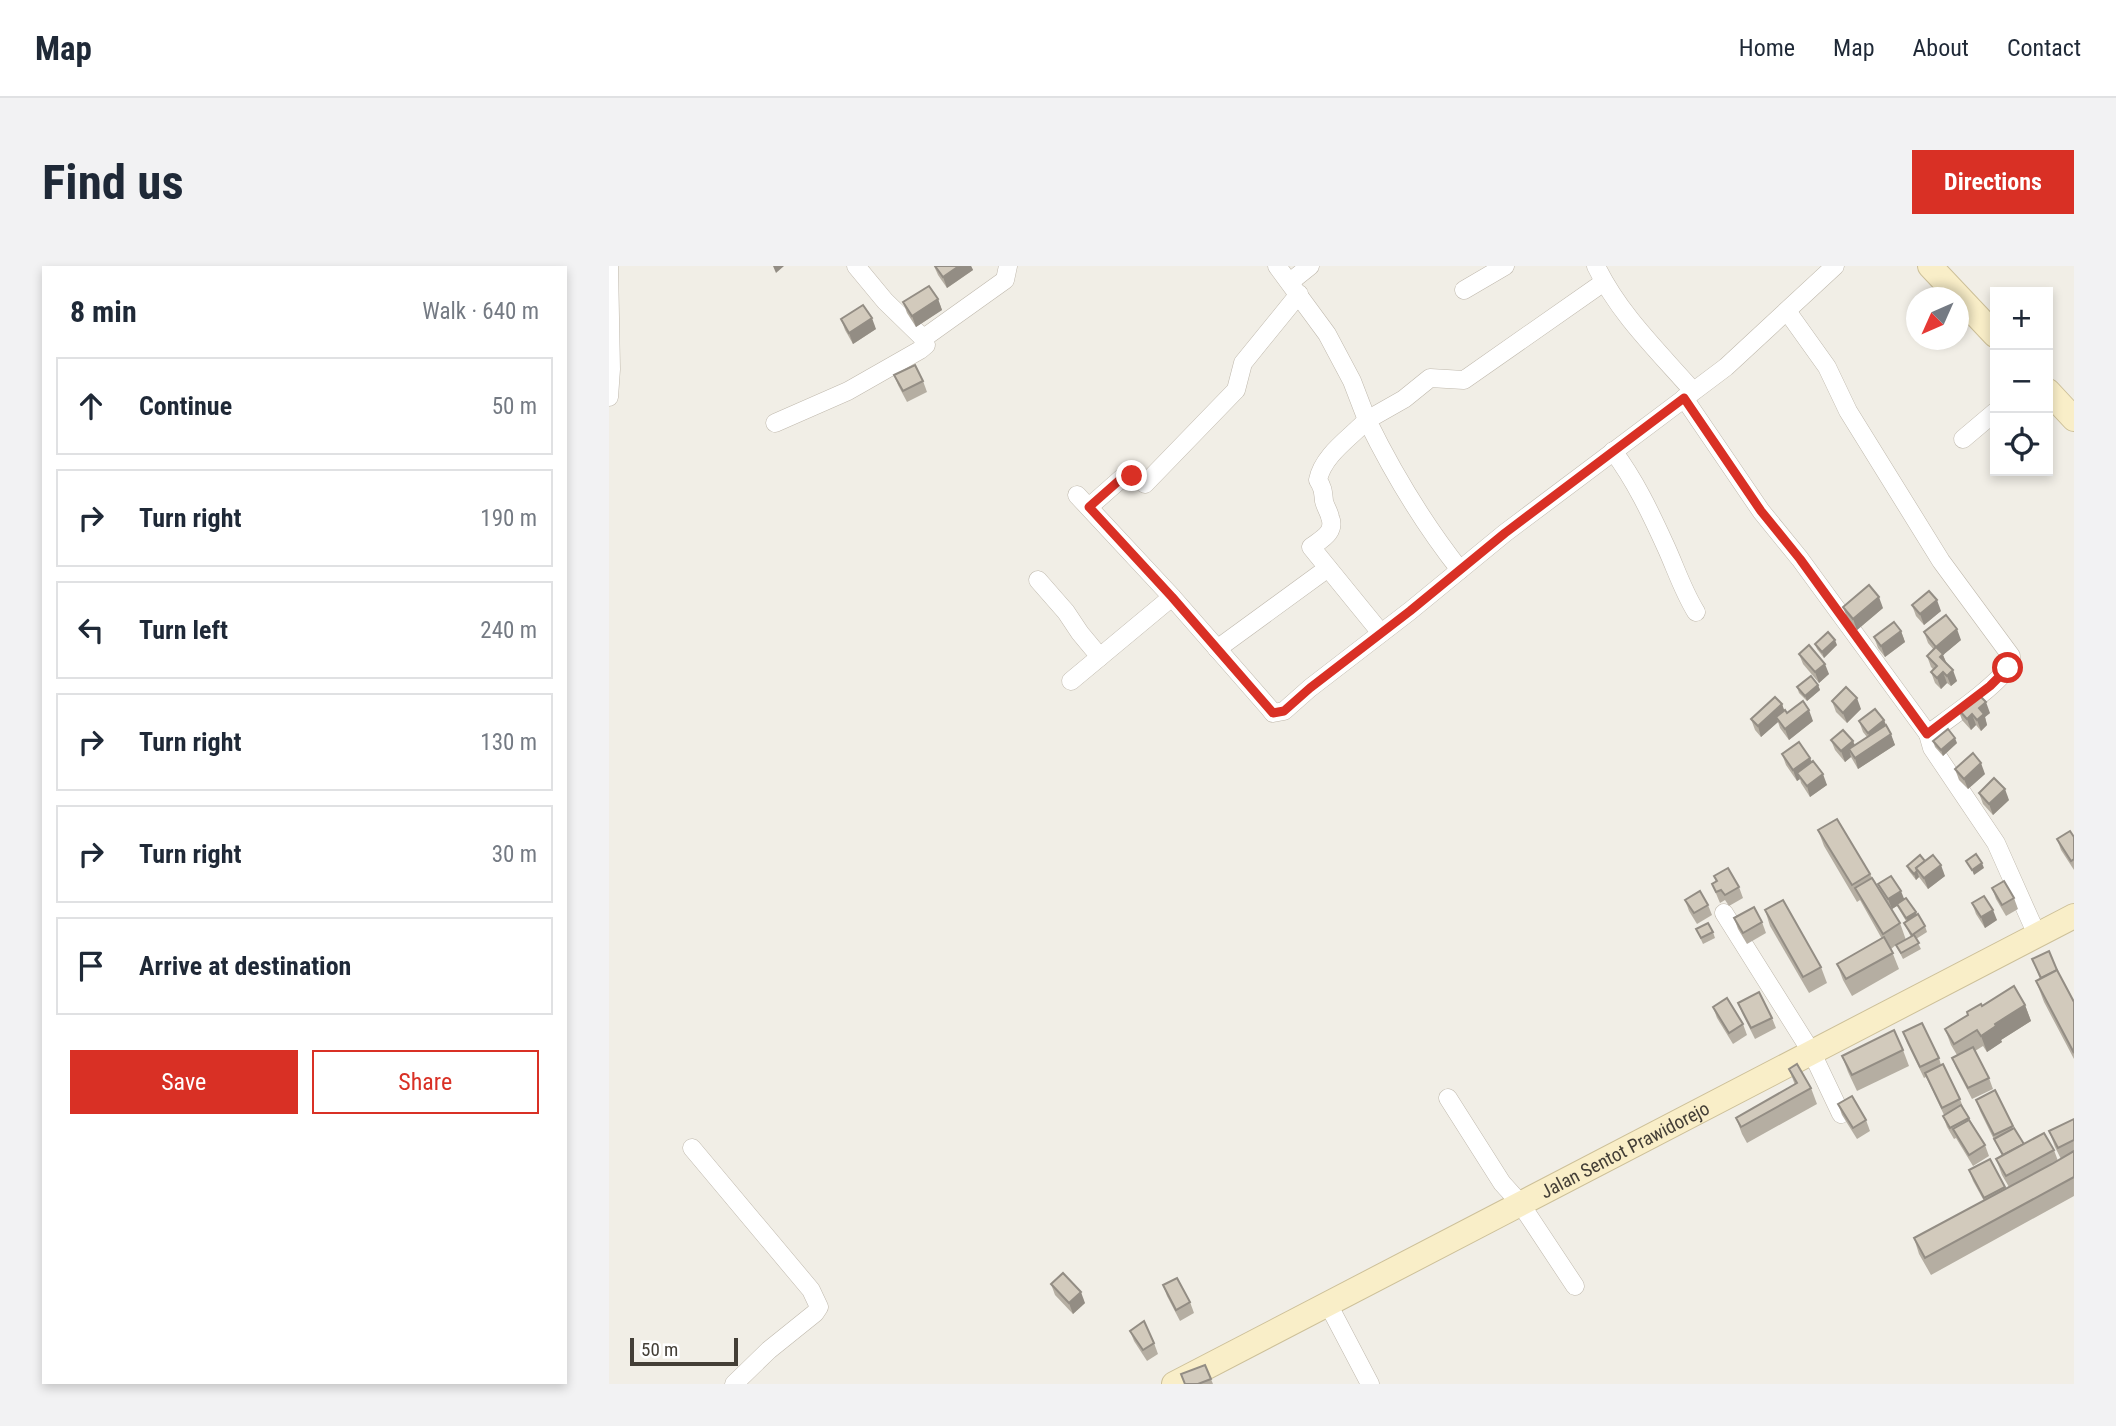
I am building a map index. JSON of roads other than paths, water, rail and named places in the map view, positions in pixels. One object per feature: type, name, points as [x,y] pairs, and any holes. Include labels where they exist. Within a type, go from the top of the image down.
[{"type":"main road","points":[[1930,266],[1990,330]]},
{"type":"main road","points":[[2053,396],[2074,419]]},
{"type":"main road","name":"Jalan Sentot Prawidorejo","points":[[1174,1384],[2074,916]]},
{"type":"street","points":[[609,397],[610,266]]},
{"type":"street","points":[[775,423],[848,391],[920,351],[926,345],[922,337],[885,301],[856,266]]},
{"type":"street","points":[[922,337],[1005,280],[1008,266]]},
{"type":"street","points":[[1277,266],[1327,334],[1352,381],[1387,461],[1419,514],[1460,570]]},
{"type":"street","points":[[1310,266],[1243,363],[1236,390],[1145,484],[1137,478],[1123,477],[1083,501],[1172,597],[1273,713],[1284,711],[1505,533],[1725,367],[1835,266]]},
{"type":"street","points":[[1464,290],[1505,266]]},
{"type":"street","points":[[1381,633],[1311,547],[1332,529],[1324,501],[1324,489],[1318,480],[1319,472],[1327,460],[1367,420],[1403,400],[1430,378],[1464,380],[1600,274],[1628,317],[1688,394],[1761,511],[1800,559],[1927,734],[1932,748],[1996,843],[2038,935]]},
{"type":"street","points":[[1787,311],[1827,367],[1848,411],[1941,561],[2011,656],[2008,668],[1990,686],[1927,734]]},
{"type":"street","points":[[1963,439],[1994,413]]},
{"type":"street","points":[[1613,451],[1626,468],[1646,505],[1668,550],[1684,592],[1696,612]]},
{"type":"street","points":[[1217,649],[1328,568]]},
{"type":"street","points":[[1038,580],[1100,657]]},
{"type":"street","points":[[1071,681],[1172,597]]},
{"type":"street","points":[[1724,913],[1812,1053],[1841,1114]]},
{"type":"street","points":[[1448,1098],[1502,1183],[1520,1203],[1575,1286]]},
{"type":"street","points":[[692,1148],[811,1290],[819,1307],[734,1384]]},
{"type":"street","points":[[1328,1304],[1370,1384]]}]
